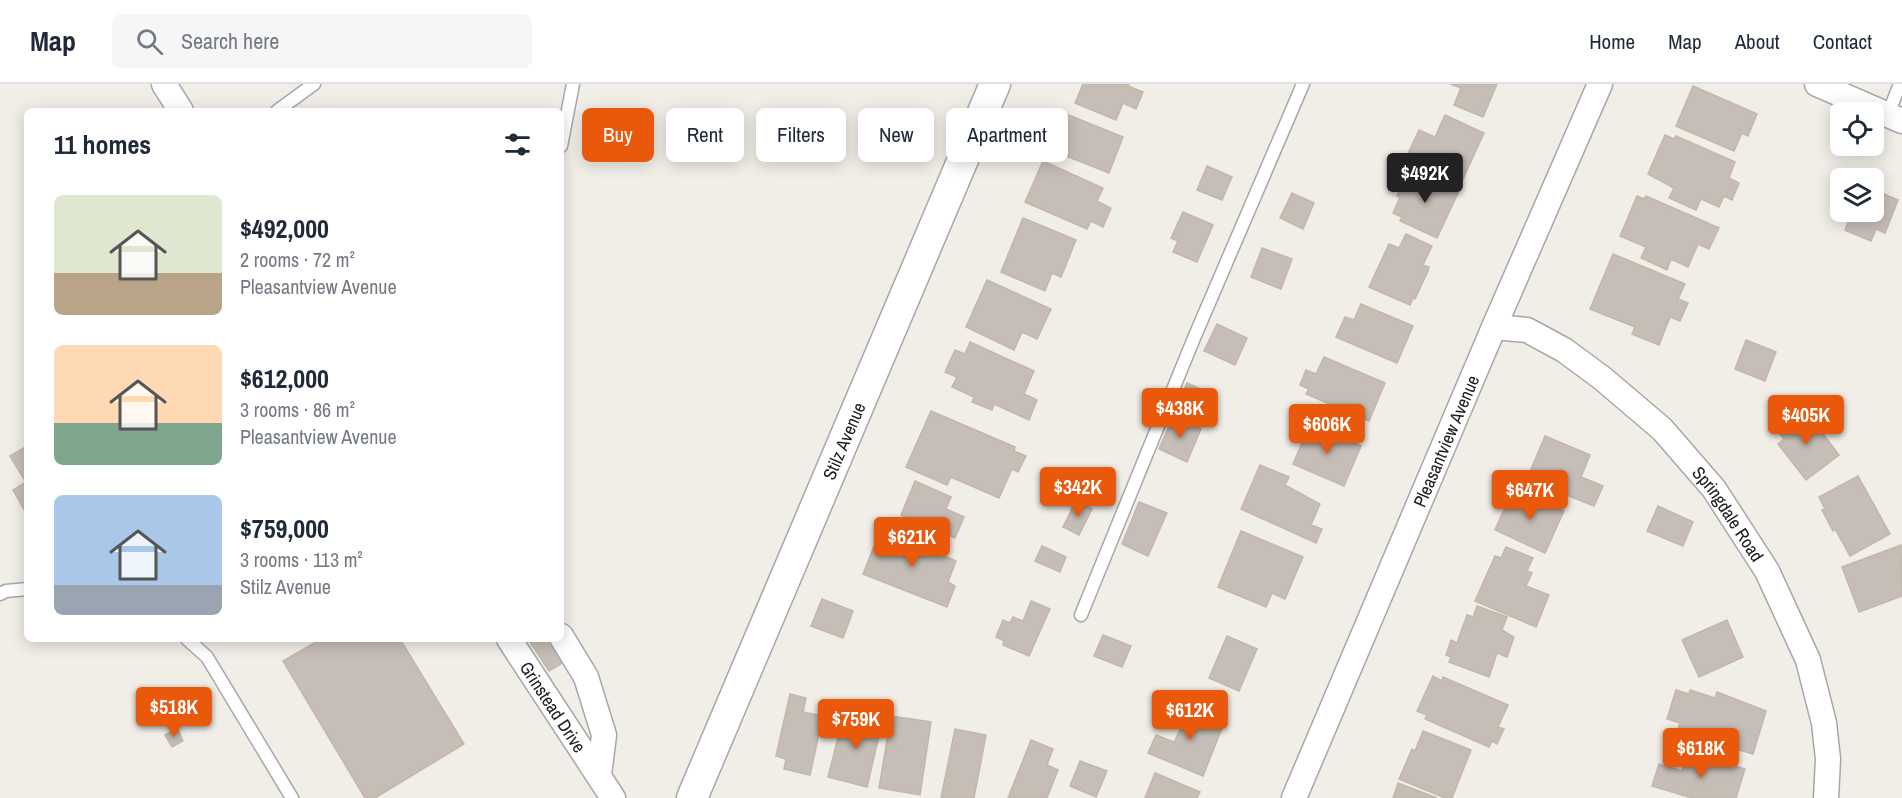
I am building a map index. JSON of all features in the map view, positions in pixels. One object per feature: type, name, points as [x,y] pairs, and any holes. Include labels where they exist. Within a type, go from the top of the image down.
[{"type":"street","points":[[164,84],[179,108]]},
{"type":"street","name":"Stilz Avenue","points":[[692,798],[995,84]]},
{"type":"street","name":"Pleasantview Avenue","points":[[1294,798],[1600,84]]},
{"type":"street","points":[[1817,84],[1895,117]]},
{"type":"street","name":"Springdale Road","points":[[1494,327],[1527,330],[1564,350],[1602,378],[1662,429],[1714,489],[1767,570],[1790,616],[1808,660],[1824,723],[1828,759],[1826,798]]},
{"type":"street","name":"Grinstead Drive","points":[[564,641],[586,676],[604,735],[599,775]]},
{"type":"street","name":"Grinstead Drive","points":[[510,642],[613,798]]},
{"type":"lane","points":[[281,108],[314,84]]},
{"type":"lane","points":[[564,130],[573,84]]},
{"type":"lane","points":[[1081,615],[1194,338],[1303,84]]},
{"type":"lane","points":[[1895,117],[1900,84]]},
{"type":"lane","points":[[0,594],[24,589]]},
{"type":"lane","points":[[190,642],[207,657],[292,798]]},
{"type":"building","points":[[1083,84],[1129,84],[1128,86],[1143,92],[1136,109],[1123,103],[1116,120],[1075,103]]},
{"type":"building","points":[[1450,84],[1497,84],[1483,117],[1454,105],[1461,88]]},
{"type":"building","points":[[1693,86],[1757,114],[1748,136],[1742,133],[1734,151],[1676,126]]},
{"type":"building","points":[[1068,115],[1123,137],[1109,173],[1068,157]]},
{"type":"building","points":[[1445,115],[1484,133],[1462,181],[1407,156],[1419,130],[1435,137]]},
{"type":"building","points":[[1665,135],[1674,139],[1676,136],[1735,162],[1729,178],[1739,183],[1732,200],[1724,196],[1719,207],[1701,199],[1696,210],[1669,198],[1674,188],[1648,174]]},
{"type":"building","points":[[1043,162],[1045,162],[1103,188],[1097,201],[1111,208],[1103,227],[1091,221],[1087,229],[1025,202]]},
{"type":"building","points":[[1207,166],[1232,177],[1222,200],[1197,190]]},
{"type":"building","points":[[1420,174],[1459,191],[1437,238],[1400,221],[1402,217],[1393,213],[1400,197],[1397,196],[1406,176],[1417,180]]},
{"type":"building","points":[[1292,193],[1314,203],[1303,229],[1280,218]]},
{"type":"building","points":[[1884,194],[1898,200],[1885,233],[1876,229],[1871,241],[1845,230],[1848,222],[1884,222]]},
{"type":"building","points":[[1637,196],[1644,199],[1646,196],[1719,228],[1709,249],[1698,244],[1688,267],[1671,259],[1667,270],[1641,258],[1646,247],[1620,236]]},
{"type":"building","points":[[1183,212],[1213,225],[1197,262],[1173,252],[1178,241],[1171,238]]},
{"type":"building","points":[[1023,218],[1076,240],[1061,277],[1052,273],[1045,291],[1001,272]]},
{"type":"building","points":[[1406,234],[1432,246],[1423,265],[1429,267],[1428,271],[1410,305],[1369,287],[1389,244],[1399,248]]},
{"type":"building","points":[[1262,248],[1292,259],[1281,289],[1251,277]]},
{"type":"building","points":[[1613,254],[1685,284],[1678,299],[1688,303],[1680,321],[1670,317],[1659,345],[1632,334],[1635,327],[1590,309]]},
{"type":"building","points":[[987,280],[1051,309],[1037,339],[1022,332],[1014,350],[966,327]]},
{"type":"building","points":[[1361,304],[1413,326],[1397,363],[1336,337],[1345,317],[1354,320]]},
{"type":"building","points":[[1217,324],[1247,338],[1235,365],[1204,351]]},
{"type":"building","points":[[1746,340],[1776,352],[1765,381],[1735,369]]},
{"type":"building","points":[[970,342],[1034,371],[1024,394],[1037,400],[1029,420],[994,404],[992,410],[972,402],[974,397],[952,387],[957,377],[945,372],[955,350],[965,354]]},
{"type":"building","points":[[1324,357],[1385,383],[1369,421],[1306,394],[1309,389],[1300,385],[1306,370],[1316,374]]},
{"type":"building","points":[[1187,383],[1216,396],[1204,423],[1175,410]]},
{"type":"building","points":[[931,411],[1015,447],[1014,451],[1026,456],[1018,472],[1012,469],[999,498],[951,477],[947,485],[906,467]]},
{"type":"building","points":[[1797,415],[1805,424],[1812,419],[1839,455],[1806,480],[1778,444],[1784,439],[1777,430]]},
{"type":"building","points":[[1173,417],[1201,429],[1187,462],[1159,449]]},
{"type":"building","points":[[1310,424],[1361,446],[1344,486],[1293,464]]},
{"type":"building","points":[[1545,436],[1590,455],[1581,477],[1603,486],[1594,506],[1527,479]]},
{"type":"building","points":[[24,448],[24,479],[10,456]]},
{"type":"building","points":[[1260,465],[1289,477],[1285,485],[1320,504],[1311,525],[1322,529],[1316,543],[1241,509]]},
{"type":"building","points":[[1858,476],[1890,534],[1850,556],[1835,529],[1833,531],[1822,510],[1825,509],[1819,497]]},
{"type":"building","points":[[915,481],[951,497],[946,509],[964,517],[955,538],[901,515]]},
{"type":"building","points":[[24,483],[24,510],[13,490]]},
{"type":"building","points":[[1523,493],[1564,511],[1545,553],[1495,530],[1511,494],[1521,498]]},
{"type":"building","points":[[1076,501],[1092,509],[1079,535],[1063,527]]},
{"type":"building","points":[[1139,502],[1167,513],[1148,556],[1122,544]]},
{"type":"building","points":[[1658,506],[1693,522],[1683,546],[1647,531]]},
{"type":"building","points":[[881,529],[911,542],[917,539],[929,544],[931,550],[956,561],[948,582],[955,586],[947,607],[863,574]]},
{"type":"building","points":[[1241,531],[1303,557],[1285,599],[1272,593],[1266,607],[1218,587]]},
{"type":"building","points":[[1901,545],[1902,596],[1859,612],[1842,567]]},
{"type":"building","points":[[1042,546],[1066,557],[1060,572],[1035,561]]},
{"type":"building","points":[[1506,547],[1533,558],[1527,571],[1532,573],[1526,586],[1549,595],[1536,627],[1475,601],[1495,556],[1501,558]]},
{"type":"building","points":[[822,599],[853,611],[843,638],[811,626]]},
{"type":"building","points":[[1031,601],[1050,609],[1029,656],[1003,645],[1004,641],[996,637],[1003,620],[1010,623],[1013,617],[1023,621]]},
{"type":"building","points":[[1477,606],[1507,617],[1502,630],[1514,637],[1507,657],[1497,653],[1489,677],[1449,662],[1451,657],[1446,655],[1451,640],[1457,643],[1467,615],[1473,617]]},
{"type":"building","points":[[1727,620],[1743,657],[1699,677],[1682,640]]},
{"type":"building","points":[[1103,635],[1131,646],[1122,667],[1094,656]]},
{"type":"building","points":[[1227,636],[1257,649],[1239,691],[1209,678]]},
{"type":"building","points":[[316,642],[402,642],[464,744],[375,798],[365,798],[283,661]]},
{"type":"building","points":[[530,642],[552,642],[564,662],[549,671]]},
{"type":"building","points":[[1433,676],[1442,681],[1443,677],[1508,705],[1498,727],[1504,729],[1497,744],[1492,741],[1489,747],[1425,719],[1427,715],[1417,711]]},
{"type":"building","points":[[1676,690],[1689,694],[1690,690],[1715,698],[1717,692],[1766,711],[1753,754],[1727,746],[1725,751],[1697,742],[1699,739],[1677,732],[1680,723],[1667,719]]},
{"type":"building","points":[[790,694],[806,698],[803,712],[823,716],[810,775],[784,769],[786,759],[776,756]]},
{"type":"building","points":[[1179,704],[1224,723],[1203,776],[1148,753],[1156,735],[1174,742],[1182,726],[1172,722]]},
{"type":"building","points":[[856,712],[883,719],[867,787],[828,777],[841,726],[852,729]]},
{"type":"building","points":[[891,716],[931,722],[920,795],[879,788]]},
{"type":"building","points":[[177,728],[183,741],[172,747],[165,735]]},
{"type":"building","points":[[955,729],[986,735],[974,798],[941,798]]},
{"type":"building","points":[[1423,731],[1471,750],[1452,798],[1445,798],[1399,779]]},
{"type":"building","points":[[1031,740],[1053,749],[1047,765],[1058,770],[1047,798],[1008,798]]},
{"type":"building","points":[[1688,752],[1745,769],[1736,798],[1692,798],[1652,786],[1659,764],[1682,771]]},
{"type":"building","points":[[1080,761],[1107,771],[1096,797],[1070,786]]},
{"type":"building","points":[[1155,773],[1200,792],[1197,798],[1145,798]]},
{"type":"building","points":[[1398,783],[1437,798],[1393,798]]}]
